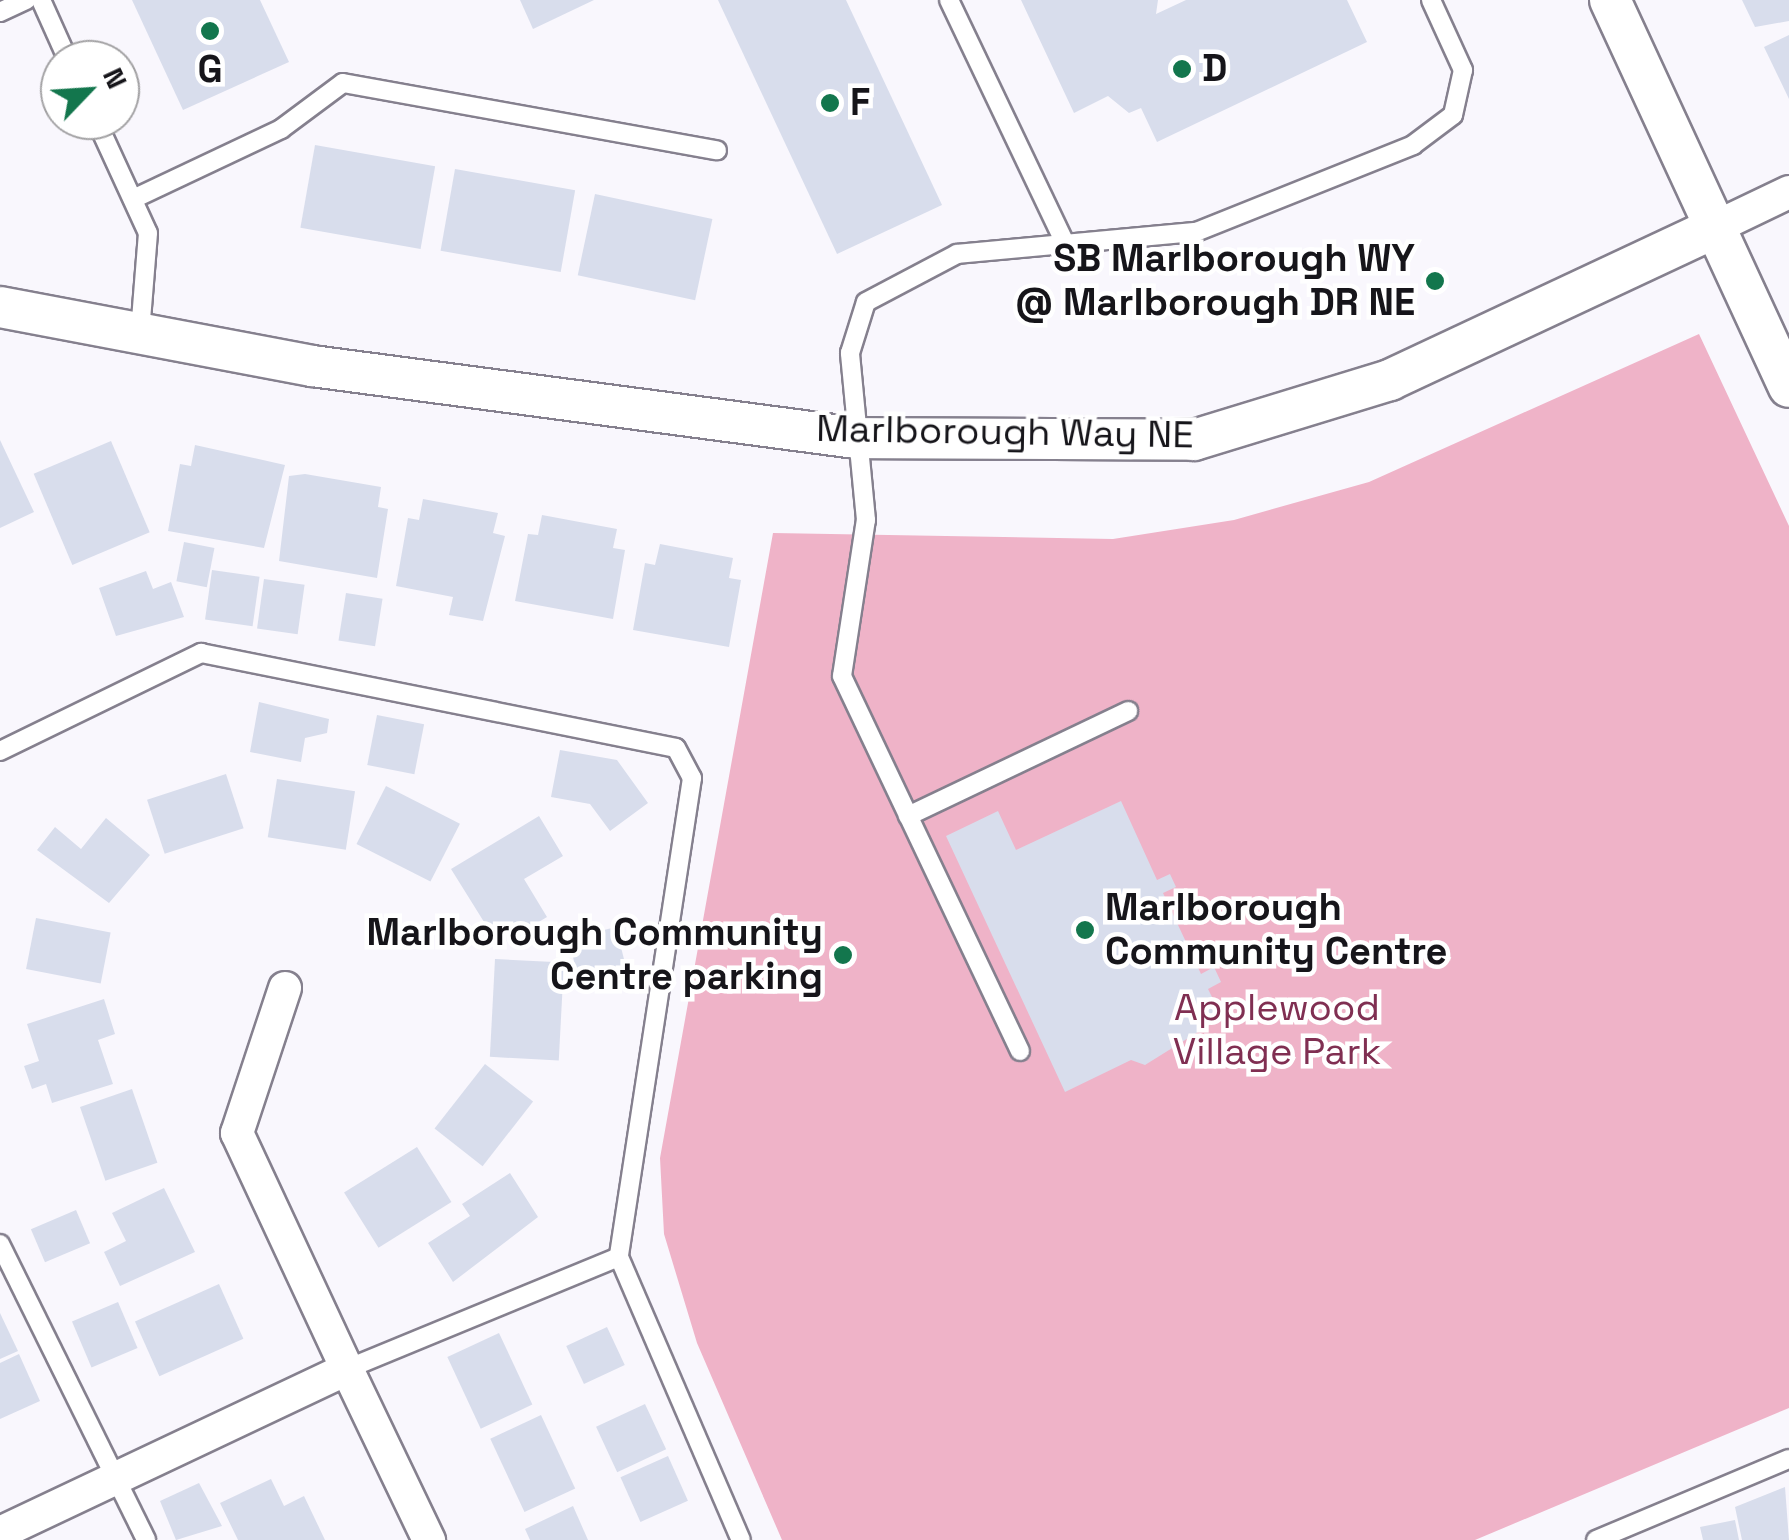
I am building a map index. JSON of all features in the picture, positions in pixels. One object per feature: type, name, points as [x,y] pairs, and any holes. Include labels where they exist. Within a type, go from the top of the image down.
[{"type":"street","points":[[1610,0],[1714,228],[1785,367]]},
{"type":"street","name":"Marlborough Way NE","points":[[0,308],[312,366],[856,438],[1194,440],[1390,380],[1789,192]]},
{"type":"street","points":[[285,988],[237,1133],[429,1540]]},
{"type":"street","points":[[0,1533],[347,1369]]},
{"type":"lane","points":[[0,12],[26,0]]},
{"type":"lane","points":[[40,0],[59,40]]},
{"type":"lane","points":[[950,0],[1064,241]]},
{"type":"lane","points":[[1020,1051],[842,676],[866,520],[850,354],[866,302],[958,254],[1064,241],[1196,232],[1414,145],[1452,115],[1463,70],[1431,0]]},
{"type":"lane","points":[[132,199],[282,129],[343,84],[717,150]]},
{"type":"lane","points":[[105,140],[148,232],[140,334]]},
{"type":"lane","points":[[0,752],[201,652],[676,748],[692,778],[619,1257],[740,1540]]},
{"type":"lane","points":[[908,816],[1128,711]]},
{"type":"lane","points":[[0,1244],[146,1540]]},
{"type":"lane","points":[[347,1369],[619,1257]]},
{"type":"lane","points":[[1596,1540],[1789,1459]]},
{"type":"green space","name":"Applewood Village Park","points":[[1699,334],[1789,526],[1789,1408],[1475,1540],[782,1540],[697,1343],[664,1234],[660,1158],[773,533],[1113,539],[1234,520],[1369,482]]},
{"type":"building","name":"G","points":[[132,0],[260,0],[289,62],[183,110]]},
{"type":"building","points":[[520,0],[594,0],[533,29]]},
{"type":"building","name":"F","points":[[718,0],[846,0],[942,205],[837,254]]},
{"type":"building","name":"D","points":[[1021,0],[1158,0],[1156,14],[1186,0],[1347,0],[1367,42],[1157,142],[1141,108],[1129,113],[1108,96],[1074,113]]},
{"type":"building","points":[[1742,0],[1789,0],[1789,21],[1755,27]]},
{"type":"building","points":[[1789,35],[1789,99],[1764,47]]},
{"type":"building","points":[[315,145],[435,166],[421,249],[300,228]]},
{"type":"building","points":[[455,169],[575,190],[561,272],[441,251]]},
{"type":"building","points":[[595,194],[712,219],[695,300],[578,275]]},
{"type":"building","points":[[0,440],[34,512],[0,528]]},
{"type":"building","points":[[111,441],[150,532],[72,565],[34,474]]},
{"type":"building","points":[[195,445],[285,465],[264,548],[168,531],[180,464],[191,466]]},
{"type":"building","points":[[305,474],[381,487],[378,507],[388,509],[377,578],[279,561],[289,476]]},
{"type":"building","points":[[423,499],[498,513],[493,533],[505,536],[483,621],[449,615],[453,597],[396,586],[408,518],[419,520]]},
{"type":"building","points":[[542,515],[617,529],[613,548],[625,550],[613,619],[515,601],[528,534],[538,535]]},
{"type":"building","points":[[184,542],[214,548],[207,587],[176,581]]},
{"type":"building","points":[[660,544],[733,558],[729,578],[741,580],[729,647],[633,630],[645,563],[655,565]]},
{"type":"building","points":[[212,570],[260,577],[253,626],[205,620]]},
{"type":"building","points":[[146,571],[153,589],[171,582],[184,617],[116,636],[99,588]]},
{"type":"building","points":[[264,579],[305,585],[298,634],[257,629]]},
{"type":"building","points":[[346,593],[383,599],[375,646],[338,640]]},
{"type":"building","points":[[259,702],[329,719],[327,733],[305,738],[301,762],[250,752]]},
{"type":"building","points":[[377,715],[424,724],[414,774],[367,765]]},
{"type":"building","points":[[560,750],[617,760],[648,803],[610,831],[590,804],[551,797]]},
{"type":"building","points":[[226,774],[244,828],[165,854],[147,800]]},
{"type":"building","points":[[277,779],[355,791],[346,850],[268,837]]},
{"type":"building","points":[[386,786],[460,824],[430,882],[356,844]]},
{"type":"building","name":"Marlborough Community Centre","points":[[1121,801],[1157,880],[1170,874],[1176,887],[1163,893],[1201,974],[1214,967],[1221,982],[1208,989],[1222,1017],[1145,1065],[1131,1060],[1065,1092],[946,836],[998,811],[1016,850]]},
{"type":"building","points":[[539,816],[563,856],[524,879],[547,917],[499,946],[451,869]]},
{"type":"building","points":[[106,818],[150,855],[109,903],[37,850],[55,827],[81,849]]},
{"type":"building","points":[[36,918],[111,933],[101,984],[26,969]]},
{"type":"building","points":[[616,927],[627,972],[580,983],[568,939]]},
{"type":"building","points":[[495,959],[564,963],[559,1060],[490,1057]]},
{"type":"building","points":[[104,999],[115,1034],[98,1040],[113,1084],[52,1103],[46,1084],[32,1089],[24,1066],[39,1061],[27,1024]]},
{"type":"building","points":[[485,1064],[533,1102],[483,1166],[435,1129]]},
{"type":"building","points":[[132,1089],[157,1163],[105,1181],[80,1107]]},
{"type":"building","points":[[417,1147],[451,1202],[379,1248],[344,1193]]},
{"type":"building","points":[[510,1173],[538,1217],[453,1282],[428,1243],[470,1216],[462,1204]]},
{"type":"building","points":[[164,1188],[195,1252],[120,1286],[104,1252],[126,1241],[112,1213]]},
{"type":"building","points":[[76,1210],[90,1243],[45,1262],[31,1229]]},
{"type":"building","points":[[219,1284],[243,1339],[159,1376],[135,1321]]},
{"type":"building","points":[[118,1302],[138,1348],[92,1368],[72,1322]]},
{"type":"building","points":[[0,1313],[18,1351],[0,1359]]},
{"type":"building","points":[[607,1327],[625,1365],[584,1384],[566,1346]]},
{"type":"building","points":[[499,1333],[532,1405],[481,1429],[447,1357]]},
{"type":"building","points":[[19,1354],[40,1401],[0,1419],[0,1363]]},
{"type":"building","points":[[645,1404],[666,1449],[617,1472],[596,1427]]},
{"type":"building","points":[[541,1415],[575,1488],[524,1512],[490,1439]]},
{"type":"building","points":[[668,1456],[688,1501],[640,1522],[620,1477]]},
{"type":"building","points":[[271,1479],[284,1506],[304,1496],[325,1540],[238,1540],[220,1503]]},
{"type":"building","points":[[199,1483],[222,1526],[176,1540],[160,1501]]},
{"type":"building","points":[[1785,1487],[1789,1540],[1742,1540],[1735,1507]]},
{"type":"building","points":[[573,1506],[588,1540],[530,1540],[525,1529]]},
{"type":"building","points":[[1735,1520],[1739,1540],[1703,1540],[1700,1527]]},
{"type":"place","name":"G","points":[[210,31]]},
{"type":"place","name":"D","points":[[1182,69]]},
{"type":"place","name":"F","points":[[830,103]]},
{"type":"place","name":"SB Marlborough WY @ Marlborough DR NE","points":[[1435,281]]},
{"type":"place","name":"Marlborough Community Centre","points":[[1085,930]]},
{"type":"place","name":"Marlborough Community Centre parking","points":[[843,955]]}]
